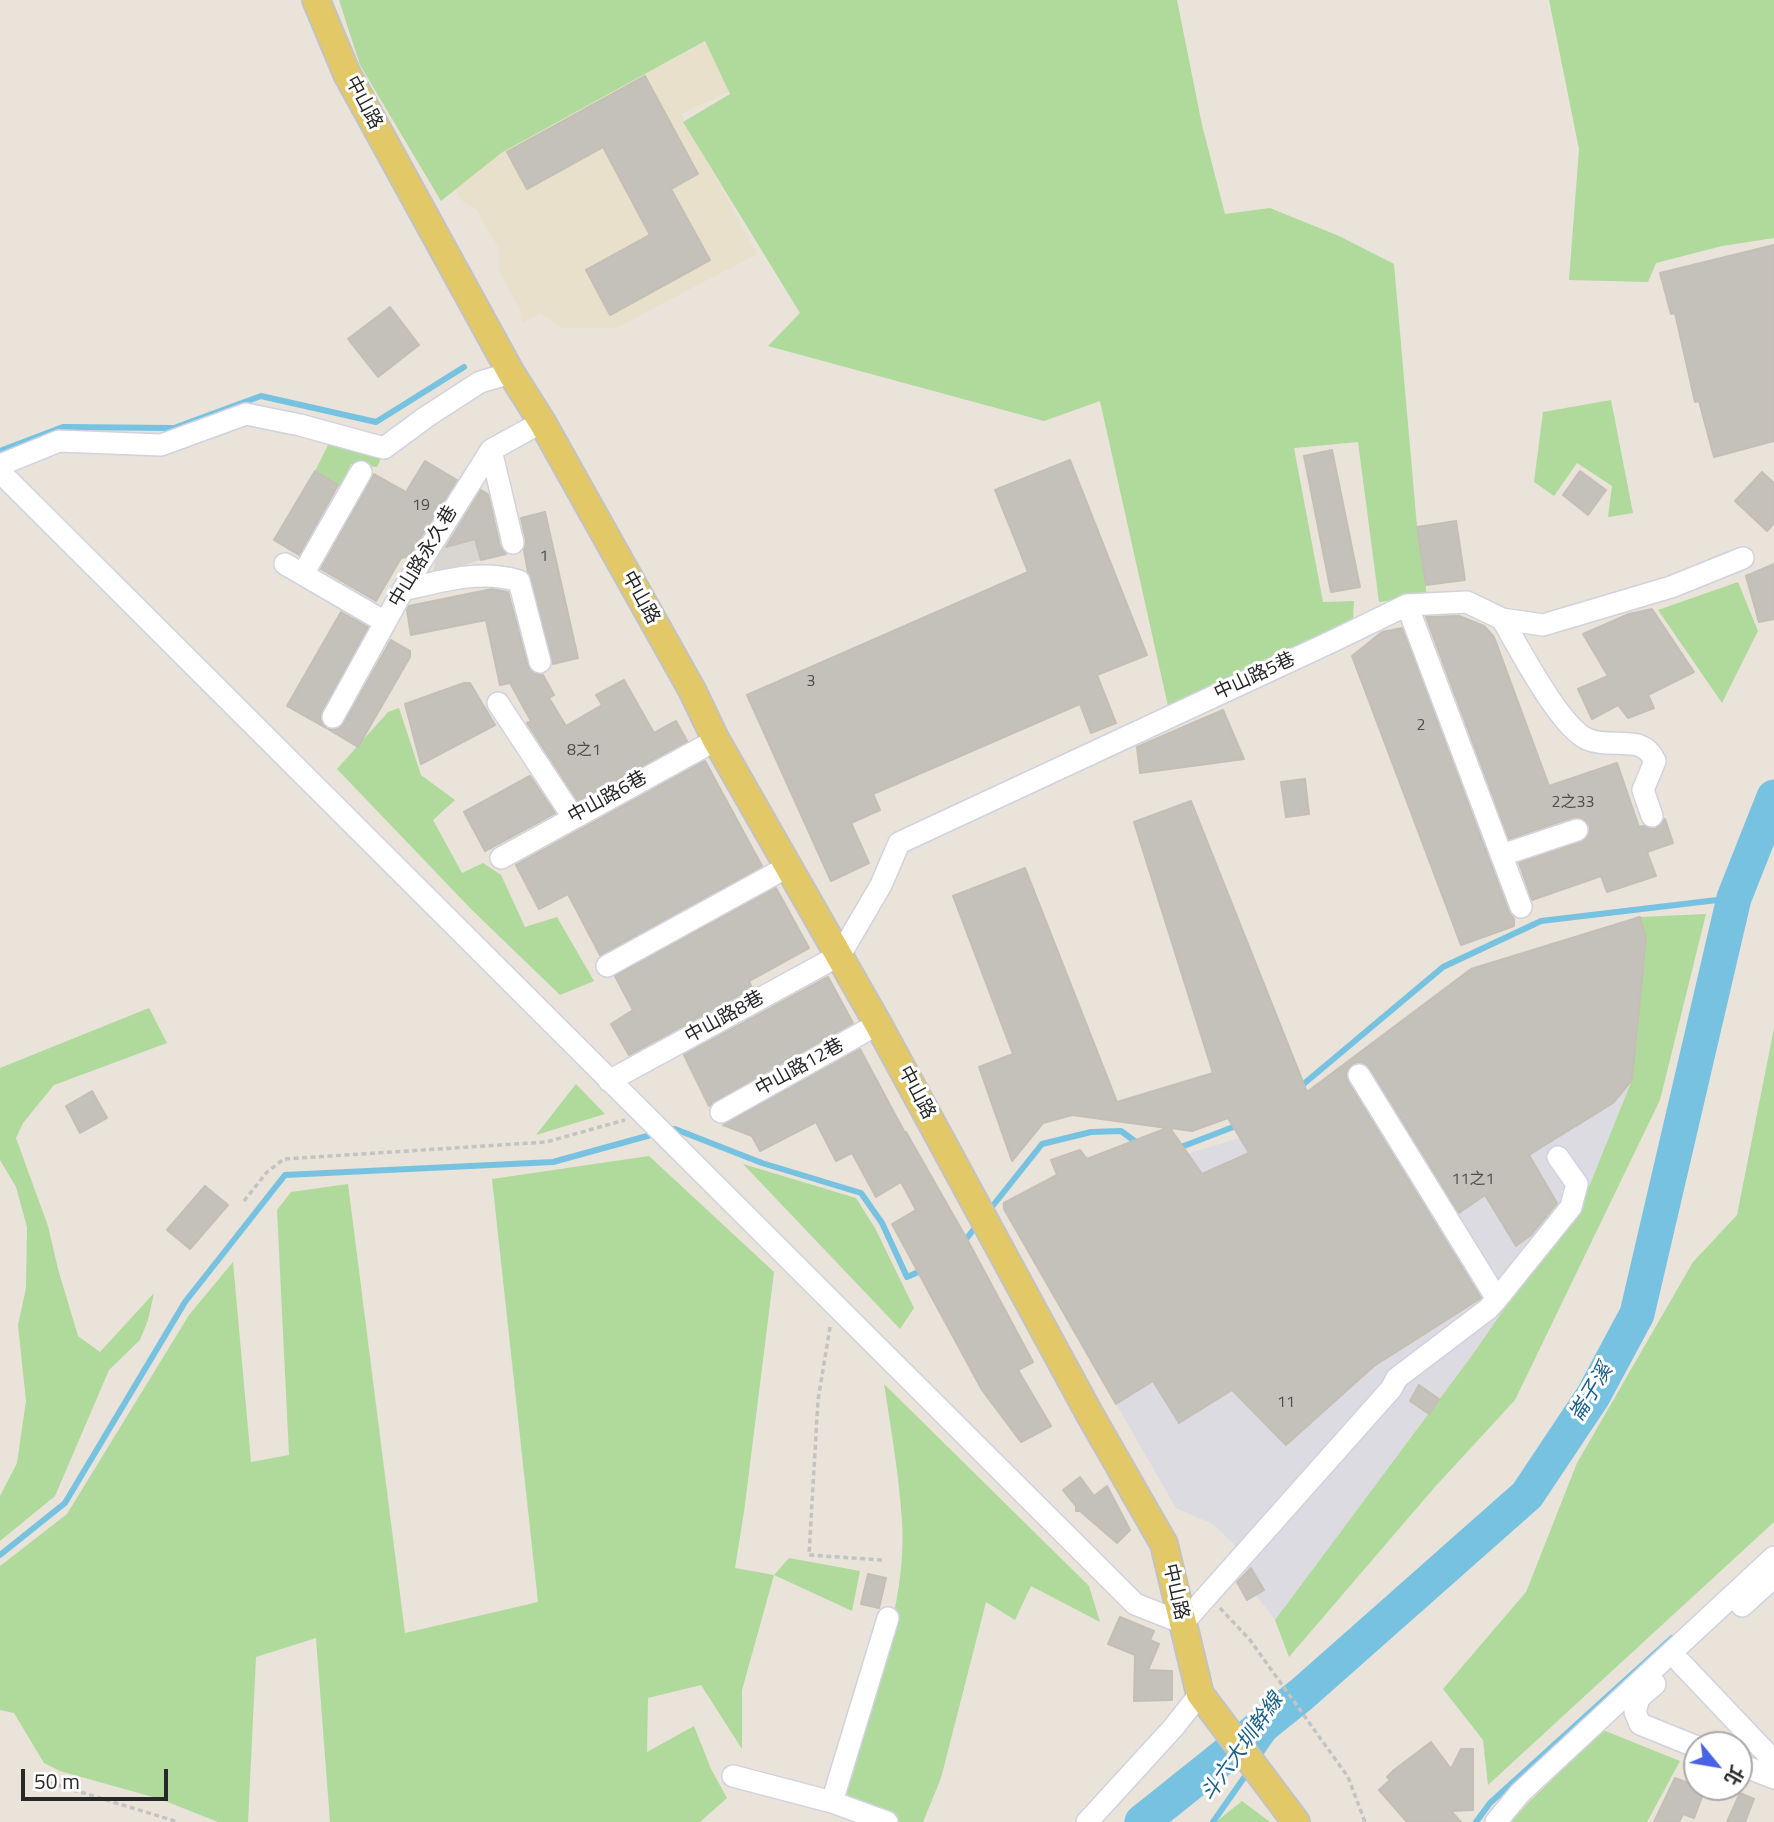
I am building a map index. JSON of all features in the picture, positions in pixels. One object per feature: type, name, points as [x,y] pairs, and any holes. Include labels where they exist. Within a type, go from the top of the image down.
[{"type":"main road","name":"中山路","points":[[316,0],[347,74],[511,373],[542,422],[692,690],[716,740],[840,955],[1088,1412],[1164,1544],[1200,1694]]},
{"type":"main road","points":[[1200,1694],[1296,1822]]},
{"type":"street","points":[[0,465],[59,441],[161,445],[246,414],[300,425],[384,448],[480,382],[511,373]]},
{"type":"street","name":"中山路永久巷","points":[[333,717],[403,590],[491,450],[542,422]]},
{"type":"street","points":[[491,450],[513,543]]},
{"type":"street","points":[[0,472],[1135,1604],[1183,1623],[1391,1389],[1397,1378],[1488,1309],[1571,1207],[1577,1184],[1558,1157]]},
{"type":"street","points":[[361,472],[294,569],[385,622]]},
{"type":"street","name":"中山路5巷","points":[[840,955],[881,885],[899,843],[1406,605],[1467,602],[1502,619],[1544,625],[1671,587],[1743,558]]},
{"type":"street","points":[[403,590],[459,577],[501,575],[519,581],[540,662]]},
{"type":"street","points":[[1406,605],[1521,907]]},
{"type":"street","points":[[1502,619],[1566,721],[1587,739],[1641,745],[1651,753],[1655,761],[1643,790],[1652,816]]},
{"type":"street","points":[[498,703],[573,817]]},
{"type":"street","name":"中山路6巷","points":[[500,858],[716,740]]},
{"type":"street","points":[[1502,855],[1577,830]]},
{"type":"street","points":[[607,966],[789,866]]},
{"type":"street","name":"中山路8巷","points":[[609,1081],[840,955]]},
{"type":"street","name":"中山路12巷","points":[[721,1112],[878,1024]]},
{"type":"street","points":[[1359,1075],[1497,1299]]},
{"type":"street","points":[[1496,1822],[1520,1793],[1774,1557]]},
{"type":"street","points":[[1683,1741],[1640,1724],[1635,1712],[1639,1698],[1774,1577]]},
{"type":"street","points":[[832,1802],[888,1618]]},
{"type":"street","points":[[1680,1662],[1774,1761]]},
{"type":"street","points":[[1087,1822],[1200,1694]]},
{"type":"street","points":[[1753,1770],[1774,1779]]},
{"type":"street","points":[[733,1776],[832,1802],[887,1822]]},
{"type":"path","points":[[244,1201],[267,1172],[284,1159],[546,1142],[643,1115]]},
{"type":"path","points":[[834,1304],[818,1400],[809,1555],[882,1560]]},
{"type":"path","points":[[1207,1595],[1250,1640],[1348,1777],[1365,1822]]},
{"type":"path","points":[[40,1784],[51,1783],[178,1822]]},
{"type":"shaded area","points":[[705,42],[730,91],[681,114],[757,254],[616,328],[563,328],[540,313],[522,323],[519,307],[499,272],[499,249],[476,209],[462,201],[451,180]]},
{"type":"shaded area","points":[[475,539],[481,560],[433,574],[437,549]]},
{"type":"shaded area","points":[[1640,917],[1646,939],[1632,1080],[1590,1184],[1473,1354],[1275,1620],[1256,1595],[1238,1561],[1234,1544],[1213,1524],[1176,1508],[1001,1204],[1057,1175],[1051,1160],[1080,1150],[1087,1159],[1127,1143],[1142,1167],[1240,1138],[1268,1121],[1471,969]]},
{"type":"green space","points":[[339,0],[1177,0],[1202,125],[1225,214],[1270,208],[1339,236],[1394,264],[1417,527],[1427,596],[1379,602],[1358,442],[1294,448],[1323,602],[1354,601],[1353,619],[1168,706],[1100,401],[1044,421],[768,346],[800,313],[683,122],[730,94],[705,41],[501,153],[441,201],[360,65]]},
{"type":"green space","points":[[1549,0],[1774,0],[1774,238],[1722,246],[1656,263],[1648,282],[1569,280],[1579,149]]},
{"type":"green space","points":[[1611,400],[1633,513],[1608,517],[1612,486],[1577,463],[1554,496],[1534,482],[1543,412]]},
{"type":"green space","points":[[329,443],[383,454],[377,467],[351,464],[340,487],[315,471]]},
{"type":"green space","points":[[1738,582],[1758,631],[1722,703],[1658,610]]},
{"type":"green space","points":[[399,708],[421,775],[455,800],[433,820],[462,873],[483,863],[501,875],[525,927],[557,917],[594,981],[560,995],[471,909],[337,769],[388,712]]},
{"type":"green space","points":[[1706,914],[1660,1100],[1515,1400],[1434,1488],[1289,1657],[1275,1620],[1473,1354],[1590,1184],[1632,1080],[1646,939],[1640,917]]},
{"type":"green space","points":[[149,1008],[167,1043],[54,1085],[23,1123],[16,1138],[48,1226],[78,1336],[100,1352],[154,1293],[140,1340],[109,1370],[55,1496],[0,1541],[0,1496],[17,1463],[26,1401],[18,1325],[26,1288],[27,1227],[16,1187],[0,1160],[0,1068]]},
{"type":"green space","points":[[1774,1028],[1774,1522],[1488,1785],[1483,1740],[1443,1689],[1526,1592],[1577,1463],[1693,1262],[1737,1215]]},
{"type":"green space","points":[[576,1084],[605,1114],[536,1135]]},
{"type":"green space","points":[[649,1156],[774,1272],[735,1568],[774,1575],[742,1690],[742,1749],[701,1685],[648,1698],[647,1752],[694,1726],[711,1769],[727,1798],[700,1822],[330,1822],[316,1638],[256,1657],[248,1822],[218,1822],[160,1799],[60,1771],[44,1763],[14,1713],[0,1710],[0,1566],[67,1514],[189,1315],[233,1262],[251,1462],[289,1455],[277,1210],[291,1192],[348,1184],[405,1633],[538,1602],[492,1179]]},
{"type":"green space","points":[[743,1164],[856,1198],[875,1228],[914,1308],[900,1329]]},
{"type":"green space","points":[[884,1384],[1089,1586],[1100,1622],[1031,1586],[1015,1620],[986,1602],[941,1778],[923,1822],[879,1822],[835,1805],[881,1665],[898,1591],[902,1521]]},
{"type":"green space","points":[[789,1558],[860,1571],[852,1611],[774,1575]]},
{"type":"green space","points":[[1603,1730],[1680,1761],[1647,1822],[1511,1822],[1529,1802]]},
{"type":"green space","points":[[1242,1801],[1270,1822],[1216,1822]]},
{"type":"building","points":[[645,76],[698,174],[671,189],[710,260],[610,315],[586,270],[650,235],[603,147],[527,189],[507,152]]},
{"type":"building","points":[[1774,245],[1774,441],[1714,457],[1699,401],[1695,402],[1675,313],[1671,314],[1660,273]]},
{"type":"building","points":[[390,307],[419,345],[378,377],[348,339]]},
{"type":"building","points":[[1332,450],[1360,587],[1331,592],[1304,456]]},
{"type":"building","points":[[1070,460],[1147,655],[1097,675],[1116,723],[1091,733],[1080,704],[873,794],[880,810],[851,823],[869,863],[831,881],[747,695],[1028,572],[995,490]]},
{"type":"building","points":[[425,461],[457,480],[409,556],[401,558],[376,601],[321,569],[374,474],[406,492]]},
{"type":"building","points":[[315,471],[338,485],[299,555],[274,540]]},
{"type":"building","points":[[1580,471],[1606,490],[1588,515],[1563,495]]},
{"type":"building","points":[[1762,472],[1774,483],[1774,523],[1767,531],[1735,501]]},
{"type":"building","points":[[481,490],[488,494],[500,546],[506,554],[481,560],[475,539],[446,547]]},
{"type":"building","points":[[545,512],[578,658],[553,664],[528,572],[524,550],[526,540],[521,518]]},
{"type":"building","points":[[1456,521],[1465,580],[1426,585],[1417,527]]},
{"type":"building","points":[[1774,564],[1774,619],[1759,622],[1746,576]]},
{"type":"building","points":[[492,589],[508,592],[528,666],[536,674],[543,675],[554,695],[549,698],[566,726],[602,705],[596,695],[624,680],[654,733],[676,721],[687,741],[578,801],[527,723],[531,721],[510,683],[500,685],[486,620],[411,635],[407,610],[409,606]]},
{"type":"building","points":[[1652,609],[1694,672],[1648,695],[1654,708],[1628,718],[1618,705],[1592,719],[1578,689],[1608,676],[1583,634],[1629,614]]},
{"type":"building","points":[[341,612],[368,627],[322,711],[320,718],[326,728],[287,706]]},
{"type":"building","points":[[1459,616],[1484,626],[1494,637],[1549,786],[1617,763],[1639,827],[1656,829],[1665,819],[1673,843],[1647,852],[1656,876],[1607,892],[1601,876],[1532,900],[1519,863],[1582,842],[1590,833],[1590,827],[1585,820],[1574,817],[1509,839],[1426,617]]},
{"type":"building","points":[[1402,628],[1509,912],[1514,919],[1514,926],[1461,945],[1352,656],[1382,632]]},
{"type":"building","points":[[391,640],[410,651],[410,657],[358,747],[328,729],[339,729],[344,723]]},
{"type":"building","points":[[470,683],[495,725],[421,764],[405,704]]},
{"type":"building","points":[[1223,710],[1244,759],[1140,773],[1137,747]]},
{"type":"building","points":[[705,761],[762,866],[600,955],[568,894],[539,909],[516,865]]},
{"type":"building","points":[[530,776],[555,813],[485,851],[464,812]]},
{"type":"building","points":[[1305,779],[1309,814],[1286,817],[1281,782]]},
{"type":"building","points":[[1191,801],[1307,1092],[1471,969],[1640,917],[1646,939],[1632,1080],[1613,1103],[1529,1155],[1557,1203],[1531,1235],[1516,1246],[1485,1195],[1459,1213],[1370,1068],[1359,1062],[1348,1068],[1348,1082],[1481,1298],[1374,1366],[1286,1445],[1232,1390],[1179,1423],[1153,1381],[1116,1404],[1004,1209],[1004,1203],[1057,1175],[1051,1160],[1080,1150],[1087,1159],[1167,1128],[1072,1115],[1043,1123],[1012,1161],[979,1067],[1013,1054],[953,896],[1025,868],[1117,1102],[1213,1073],[1134,822]],"holes":[[[1228,1118],[1249,1153],[1202,1174],[1170,1128],[1192,1131]]]},
{"type":"building","points":[[776,888],[809,948],[749,981],[752,988],[629,1055],[611,1024],[633,1010],[615,976]]},
{"type":"building","points":[[828,977],[853,1023],[709,1106],[684,1055]]},
{"type":"building","points":[[860,1049],[1033,1362],[1018,1370],[1051,1426],[1021,1442],[982,1390],[892,1224],[916,1210],[901,1182],[876,1197],[852,1153],[836,1161],[816,1122],[760,1151],[752,1136],[723,1125]]},
{"type":"building","points":[[92,1091],[107,1118],[80,1133],[66,1106]]},
{"type":"building","points":[[205,1186],[228,1205],[190,1249],[167,1230]]},
{"type":"building","points":[[1419,1385],[1439,1399],[1429,1414],[1410,1401]]},
{"type":"building","points":[[1080,1477],[1094,1496],[1107,1486],[1130,1530],[1117,1543],[1080,1511],[1076,1511],[1076,1506],[1063,1490]]},
{"type":"building","points":[[1251,1568],[1264,1590],[1247,1600],[1237,1582]]},
{"type":"building","points":[[868,1574],[886,1578],[879,1608],[861,1604]]},
{"type":"building","points":[[1120,1617],[1154,1631],[1150,1640],[1159,1644],[1148,1670],[1172,1671],[1172,1700],[1134,1701],[1135,1655],[1108,1644]]},
{"type":"building","points":[[1431,1742],[1451,1769],[1461,1749],[1473,1749],[1473,1810],[1451,1811],[1461,1822],[1407,1822],[1379,1790],[1390,1780],[1387,1777],[1394,1770]]},
{"type":"building","points":[[1675,1778],[1683,1781],[1683,1801],[1700,1801],[1694,1818],[1683,1814],[1679,1822],[1654,1822]]},
{"type":"building","points":[[1754,1799],[1745,1822],[1727,1822],[1736,1801]]},
{"type":"waterway","points":[[0,451],[63,427],[174,428],[261,396],[376,422],[464,367]]},
{"type":"waterway","name":"崙子溪","points":[[1142,1822],[1302,1694],[1527,1495],[1593,1396],[1637,1314],[1734,898],[1774,797]]},
{"type":"waterway","points":[[1300,1087],[1443,967],[1541,921],[1734,898]]},
{"type":"waterway","points":[[1176,1149],[1241,1124]]},
{"type":"waterway","points":[[668,1130],[675,1129],[762,1163],[861,1193],[882,1223],[907,1277],[923,1270]]},
{"type":"waterway","points":[[987,1213],[1042,1144],[1091,1132],[1121,1131],[1140,1145]]},
{"type":"waterway","points":[[0,1555],[65,1503],[185,1302],[285,1175],[553,1162],[658,1133]]},
{"type":"waterway","points":[[963,1243],[978,1224]]},
{"type":"waterway","points":[[1476,1822],[1490,1803],[1672,1638]]},
{"type":"waterway","name":"斗六大圳幹線","points":[[1256,1760],[1302,1694]]},
{"type":"waterway","name":"斗六大圳幹線","points":[[1213,1822],[1248,1772]]}]
